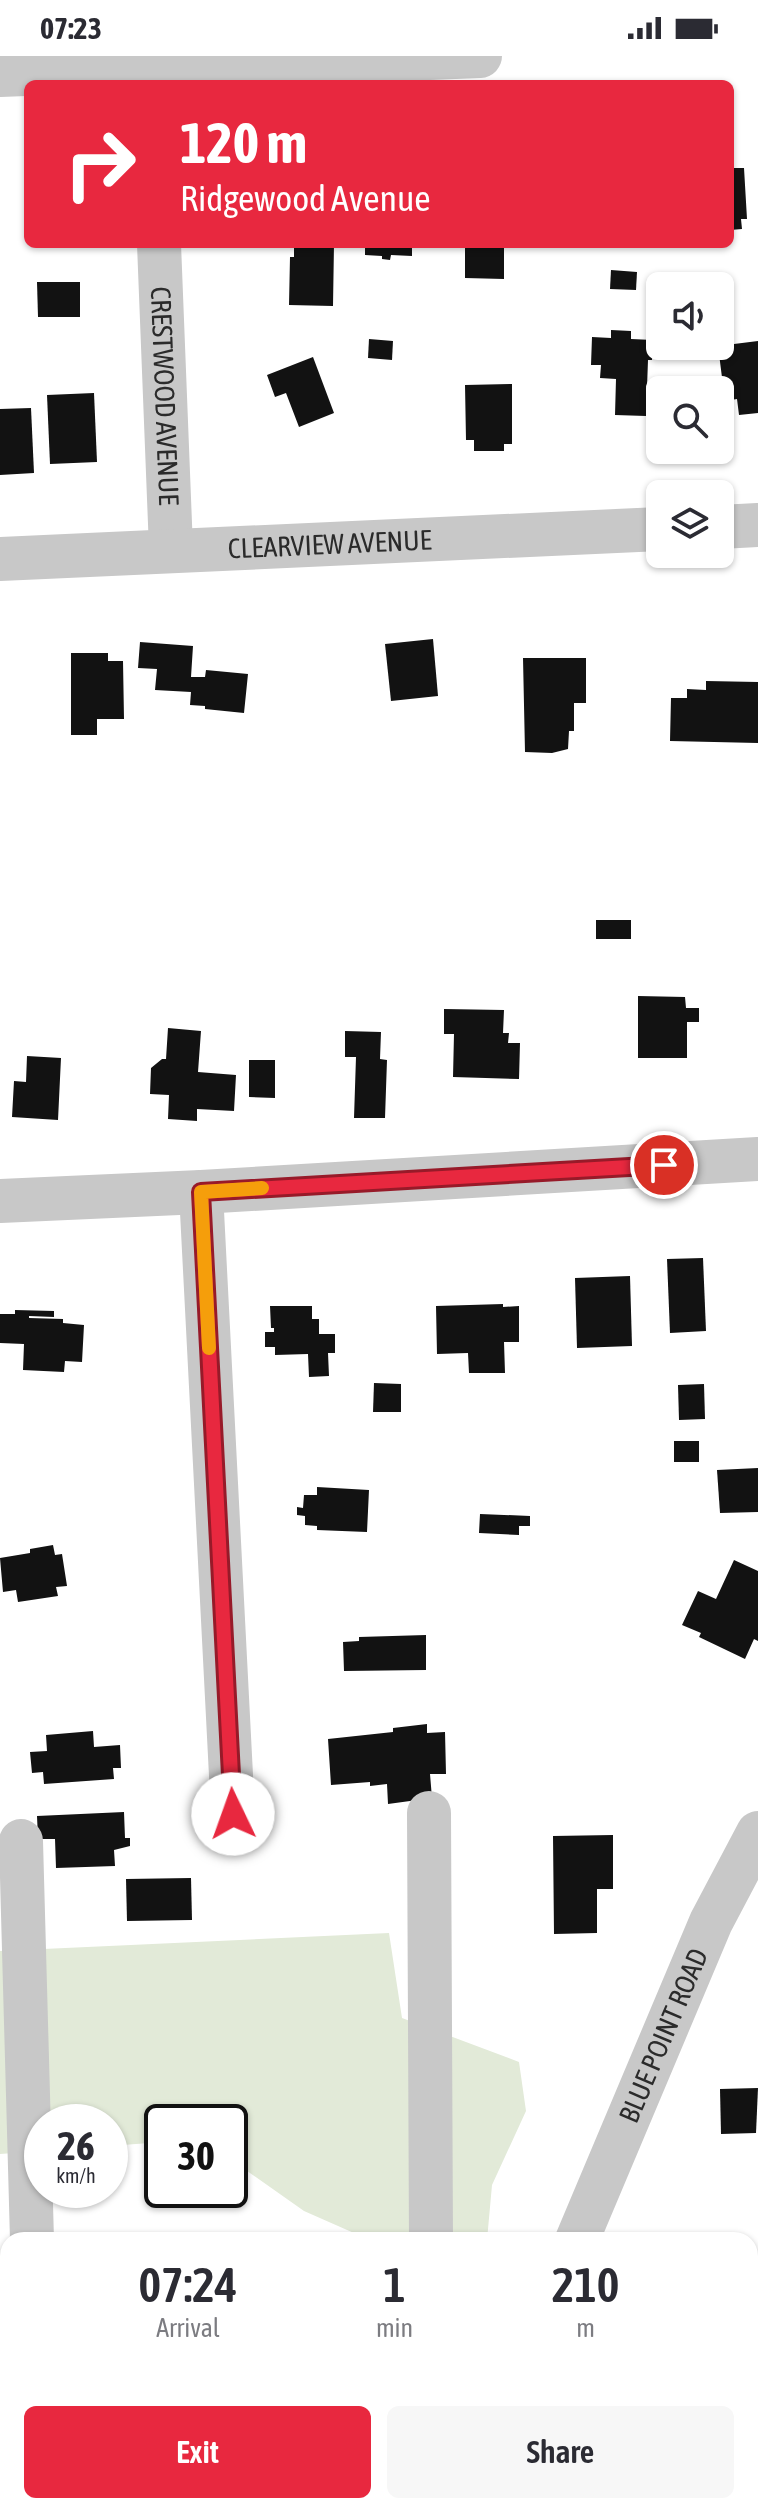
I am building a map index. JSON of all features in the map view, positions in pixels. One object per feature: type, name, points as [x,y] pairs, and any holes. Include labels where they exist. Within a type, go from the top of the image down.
[{"type":"street","points":[[0,75],[480,56]]},
{"type":"street","name":"CRESTWOOD AVENUE","points":[[159,248],[171,549]]},
{"type":"street","points":[[734,526],[758,525]]},
{"type":"street","name":"CLEARVIEW AVENUE","points":[[0,559],[646,530]]},
{"type":"street","points":[[0,1201],[758,1159]]},
{"type":"street","points":[[201,1192],[233,1814]]},
{"type":"street","points":[[429,1813],[431,2232]]},
{"type":"street","name":"BLUE POINT ROAD","points":[[580,2232],[711,1922],[758,1833]]},
{"type":"street","points":[[21,1841],[32,2232]]},
{"type":"green space","points":[[389,1933],[402,2018],[519,2062],[526,2111],[492,2185],[488,2232],[352,2232],[304,2211],[248,2172],[248,2104],[144,2104],[144,2143],[128,2145],[128,2104],[24,2104],[24,2152],[0,2154],[0,1951]]},
{"type":"building","points":[[734,168],[744,168],[747,219],[741,219],[742,229],[734,230]]},
{"type":"building","points":[[294,248],[334,248],[333,306],[289,305],[290,257],[294,257]]},
{"type":"building","points":[[365,248],[412,248],[412,256],[391,255],[390,260],[365,255]]},
{"type":"building","points":[[465,248],[504,248],[504,279],[465,278]]},
{"type":"building","points":[[611,270],[637,272],[636,290],[610,289]]},
{"type":"building","points":[[37,282],[80,282],[80,317],[38,317]]},
{"type":"building","points":[[611,330],[631,331],[631,339],[646,340],[646,416],[615,415],[616,379],[600,378],[601,365],[591,365],[592,337],[611,338]]},
{"type":"building","points":[[369,339],[393,341],[392,360],[368,358]]},
{"type":"building","points":[[758,341],[758,413],[739,415],[737,399],[734,400],[734,376],[722,376],[720,360],[734,360],[734,344]]},
{"type":"building","points":[[313,357],[334,413],[299,427],[286,393],[275,397],[267,375]]},
{"type":"building","points":[[512,384],[512,444],[504,444],[504,451],[474,451],[474,440],[466,440],[465,385]]},
{"type":"building","points":[[94,393],[97,462],[50,464],[47,395]]},
{"type":"building","points":[[31,408],[34,473],[0,475],[0,409]]},
{"type":"building","points":[[433,639],[438,696],[391,701],[385,644]]},
{"type":"building","points":[[140,642],[193,646],[191,677],[205,677],[206,670],[248,674],[244,713],[190,705],[191,692],[155,690],[157,669],[138,668]]},
{"type":"building","points":[[71,653],[108,653],[108,661],[123,661],[124,719],[97,719],[97,735],[71,735]]},
{"type":"building","points":[[523,658],[586,658],[586,703],[574,703],[574,731],[569,731],[568,749],[552,753],[525,752]]},
{"type":"building","points":[[706,681],[758,682],[758,743],[670,741],[671,698],[687,698],[687,689],[706,690]]},
{"type":"building","points":[[596,920],[631,920],[631,939],[596,939]]},
{"type":"building","points":[[638,996],[685,997],[686,1008],[699,1008],[699,1022],[687,1022],[687,1058],[638,1058]]},
{"type":"building","points":[[444,1009],[504,1010],[503,1033],[509,1033],[508,1043],[520,1043],[519,1079],[453,1077],[454,1034],[444,1034]]},
{"type":"building","points":[[168,1028],[201,1031],[198,1072],[236,1075],[234,1111],[197,1109],[197,1121],[168,1119],[169,1095],[150,1094],[151,1068],[166,1059]]},
{"type":"building","points":[[345,1031],[381,1032],[380,1059],[387,1060],[385,1118],[354,1118],[356,1057],[345,1057]]},
{"type":"building","points":[[27,1056],[61,1058],[58,1120],[12,1117],[14,1081],[26,1082]]},
{"type":"building","points":[[249,1060],[275,1060],[275,1098],[249,1097]]},
{"type":"building","points":[[703,1258],[706,1331],[670,1333],[667,1259]]},
{"type":"building","points":[[630,1276],[632,1346],[577,1348],[575,1278]]},
{"type":"building","points":[[503,1304],[503,1307],[519,1306],[519,1342],[504,1342],[505,1373],[469,1373],[468,1353],[437,1354],[436,1306]]},
{"type":"building","points":[[270,1306],[312,1306],[312,1319],[319,1319],[319,1334],[335,1334],[335,1353],[328,1353],[329,1376],[309,1377],[308,1354],[275,1355],[275,1347],[265,1347],[265,1332],[274,1332]]},
{"type":"building","points":[[15,1310],[54,1311],[54,1317],[29,1318],[63,1319],[63,1323],[84,1325],[82,1362],[65,1361],[64,1372],[23,1370],[24,1344],[0,1343],[0,1314],[15,1314]]},
{"type":"building","points":[[374,1383],[401,1384],[401,1412],[373,1412]]},
{"type":"building","points":[[704,1384],[705,1419],[679,1420],[678,1385]]},
{"type":"building","points":[[674,1441],[699,1441],[699,1462],[674,1462]]},
{"type":"building","points":[[758,1468],[758,1512],[720,1513],[717,1470]]},
{"type":"building","points":[[317,1487],[369,1490],[367,1532],[317,1530],[317,1526],[305,1525],[305,1516],[297,1515],[297,1507],[303,1508],[304,1495],[317,1495]]},
{"type":"building","points":[[480,1514],[530,1516],[530,1526],[519,1526],[519,1535],[479,1533]]},
{"type":"building","points":[[53,1545],[55,1555],[62,1554],[67,1586],[56,1587],[58,1596],[18,1602],[16,1590],[3,1592],[0,1558]]},
{"type":"building","points":[[734,1560],[758,1571],[758,1641],[754,1639],[745,1659],[699,1637],[701,1633],[682,1625],[698,1591],[716,1599]]},
{"type":"building","points":[[426,1635],[426,1670],[344,1671],[343,1642],[359,1641],[359,1637]]},
{"type":"building","points":[[427,1724],[427,1733],[445,1732],[446,1774],[430,1774],[432,1798],[388,1804],[387,1784],[331,1785],[328,1739],[393,1732],[393,1728]]},
{"type":"building","points":[[93,1731],[94,1747],[120,1745],[121,1768],[113,1768],[114,1779],[44,1784],[43,1772],[32,1773],[30,1752],[47,1751],[46,1735]]},
{"type":"building","points":[[124,1812],[125,1838],[130,1838],[130,1846],[114,1850],[115,1866],[56,1868],[55,1839],[38,1839],[37,1816]]},
{"type":"building","points":[[613,1835],[613,1889],[597,1889],[597,1933],[554,1934],[553,1836]]},
{"type":"building","points":[[191,1878],[192,1920],[127,1921],[126,1879]]},
{"type":"building","points":[[758,2088],[756,2133],[721,2134],[720,2089]]},
{"type":"slow traffic","points":[[209,1348],[201,1192],[262,1188]]},
{"type":"route","points":[[233,1814],[201,1192],[664,1165]]}]
